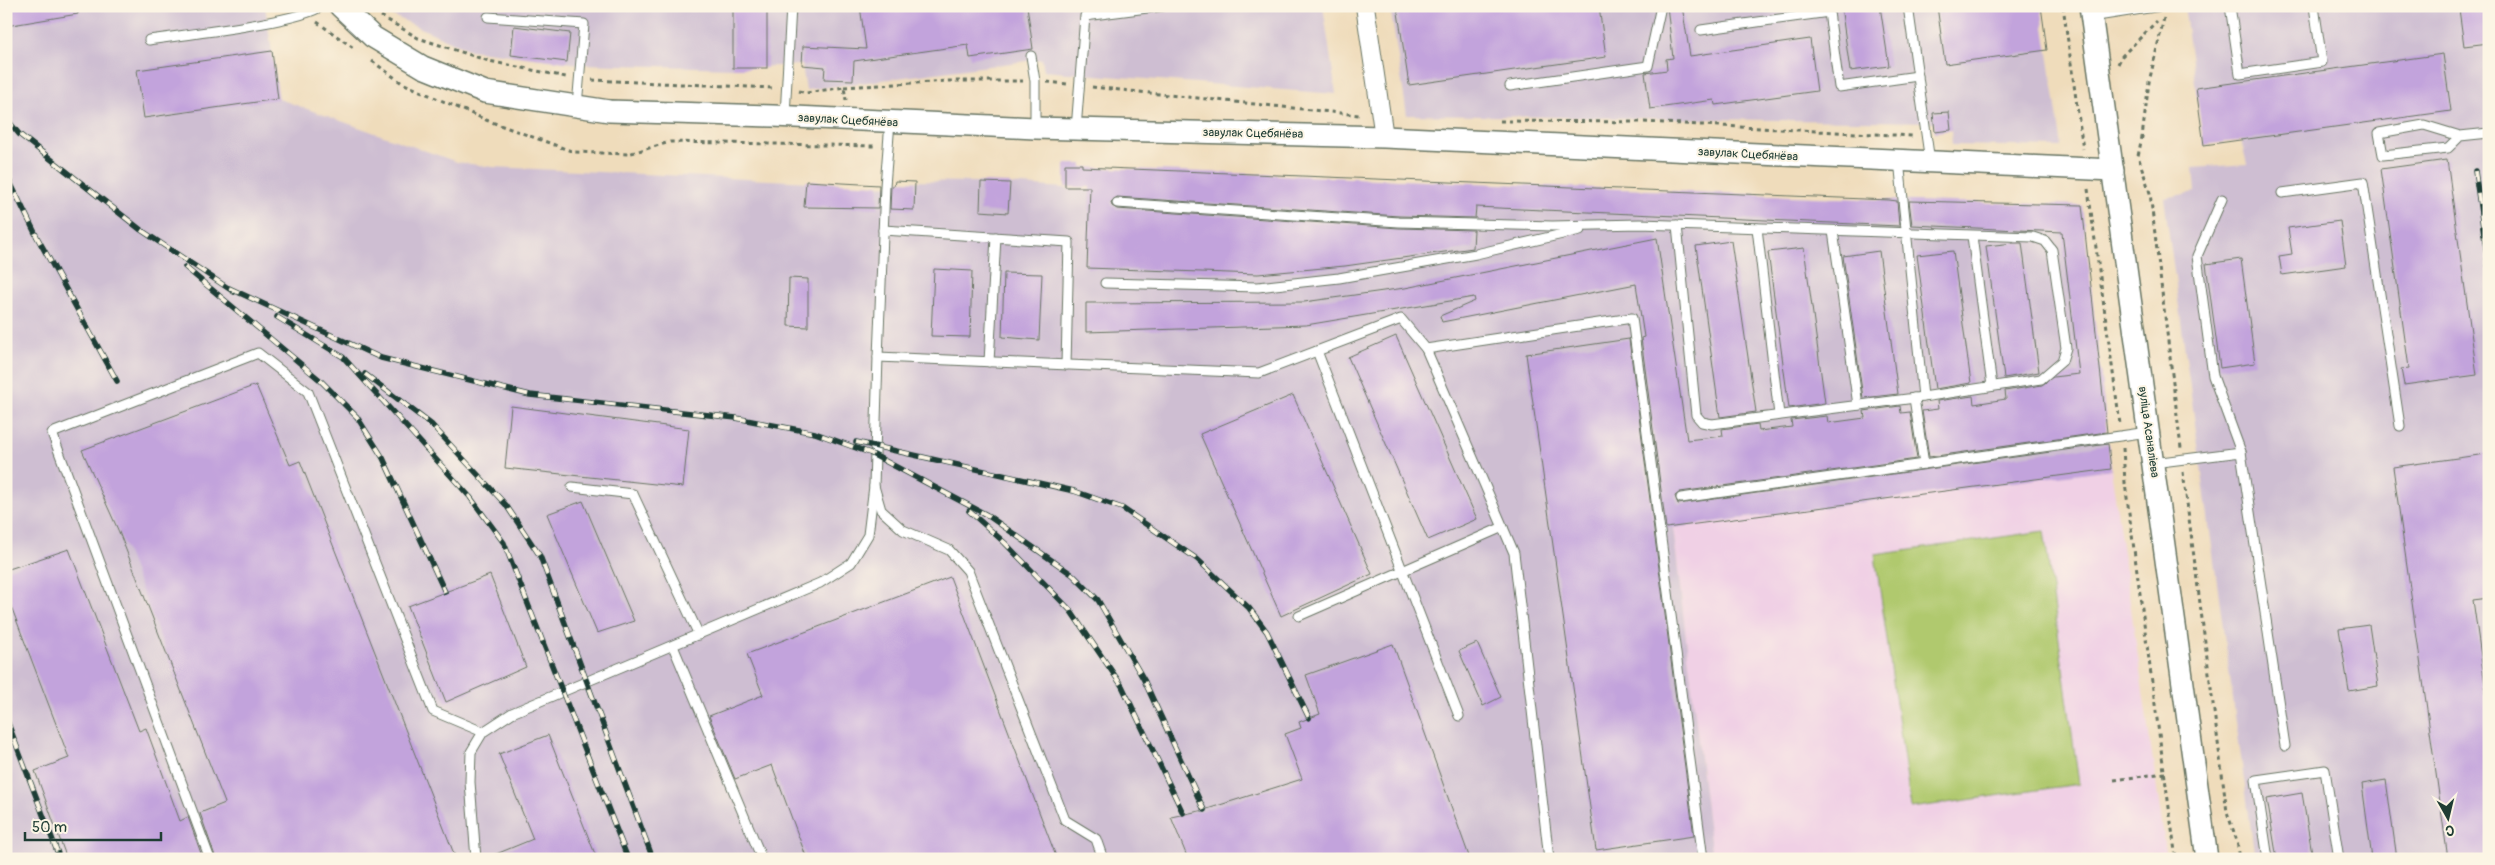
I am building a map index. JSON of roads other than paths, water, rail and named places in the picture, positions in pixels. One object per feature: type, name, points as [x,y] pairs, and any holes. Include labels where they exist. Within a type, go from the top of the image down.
[{"type":"street","name":"завулак Сцебянёва","points":[[340,6],[373,37],[423,67],[484,92],[609,111],[1076,129],[1383,127],[1930,162],[2113,170]]},
{"type":"street","points":[[1365,6],[1383,127]]},
{"type":"street","name":"вуліца Асаналіева","points":[[2090,11],[2207,859]]},
{"type":"lane","points":[[149,40],[267,21],[306,13],[321,6]]},
{"type":"lane","points":[[785,117],[791,6]]},
{"type":"lane","points":[[1076,129],[1085,16],[1163,6]]},
{"type":"lane","points":[[1510,86],[1648,66],[1660,6]]},
{"type":"lane","points":[[1908,6],[1930,162]]},
{"type":"lane","points":[[2090,11],[2161,6]]},
{"type":"lane","points":[[2230,6],[2240,74],[2322,62],[2314,6]]},
{"type":"lane","points":[[1701,30],[1829,12],[1839,87],[1918,76]]},
{"type":"lane","points":[[488,17],[584,24],[577,106]]},
{"type":"lane","points":[[1031,56],[1035,81],[1035,128]]},
{"type":"lane","points":[[476,859],[470,782],[472,752],[483,732],[512,713],[820,583],[851,563],[868,535],[874,486],[883,230],[890,122]]},
{"type":"lane","points":[[2460,136],[2448,148],[2383,155],[2379,133],[2424,124],[2460,136],[2489,133]]},
{"type":"lane","points":[[1899,160],[1907,233],[1924,464]]},
{"type":"lane","points":[[2282,193],[2364,182],[2400,426]]},
{"type":"lane","points":[[2222,199],[2197,256],[2213,376],[2241,452],[2285,746]]},
{"type":"lane","points":[[1117,203],[1399,222],[1595,226],[1676,225],[2033,238],[2045,241],[2052,250],[2066,348],[2062,361],[2041,379],[1712,424],[1702,422],[1696,415],[1676,225]]},
{"type":"lane","points":[[1105,284],[1258,287],[1338,278],[1476,254],[1595,226]]},
{"type":"lane","points":[[1757,228],[1779,415]]},
{"type":"lane","points":[[883,230],[1069,242],[1066,365]]},
{"type":"lane","points":[[1833,231],[1858,405]]},
{"type":"lane","points":[[1972,236],[1992,386]]},
{"type":"lane","points":[[989,362],[996,237]]},
{"type":"lane","points":[[1426,350],[1632,318],[1703,859]]},
{"type":"lane","points":[[878,358],[1259,373],[1401,319],[1426,350],[1514,553],[1550,859]]},
{"type":"lane","points":[[1317,351],[1401,572],[1459,716]]},
{"type":"lane","points":[[210,859],[52,433],[258,353],[308,392],[433,712],[483,732]]},
{"type":"lane","points":[[1681,498],[2149,432]]},
{"type":"lane","points":[[2153,463],[2241,452]]},
{"type":"lane","points":[[874,486],[881,510],[888,517],[903,530],[949,550],[968,571],[1065,820],[1096,839],[1103,859]]},
{"type":"lane","points":[[572,487],[633,494],[699,635]]},
{"type":"lane","points":[[1298,616],[1503,527]]},
{"type":"lane","points":[[673,646],[762,859]]},
{"type":"lane","points":[[2268,859],[2256,780],[2325,770],[2339,859]]},
{"type":"railway","points":[[6,118],[19,134],[141,230],[234,292]]},
{"type":"railway","points":[[2475,171],[2489,269]]},
{"type":"railway","points":[[6,174],[37,237],[117,381]]},
{"type":"railway","points":[[185,267],[320,380],[357,417],[383,458],[445,592]]},
{"type":"railway","points":[[229,288],[381,358],[530,395],[736,418],[815,433],[870,453],[987,515],[1073,575],[1098,600],[1144,680],[1204,810]]},
{"type":"railway","points":[[277,317],[343,357],[470,497],[504,543],[628,859]]},
{"type":"railway","points":[[365,374],[432,425],[506,505],[540,556],[653,859]]},
{"type":"railway","points":[[856,442],[1074,491],[1122,508],[1197,559],[1249,608],[1267,632],[1309,718]]},
{"type":"railway","points":[[969,511],[1005,543],[1070,610],[1122,686],[1183,813]]},
{"type":"railway","points":[[6,718],[60,859]]}]
